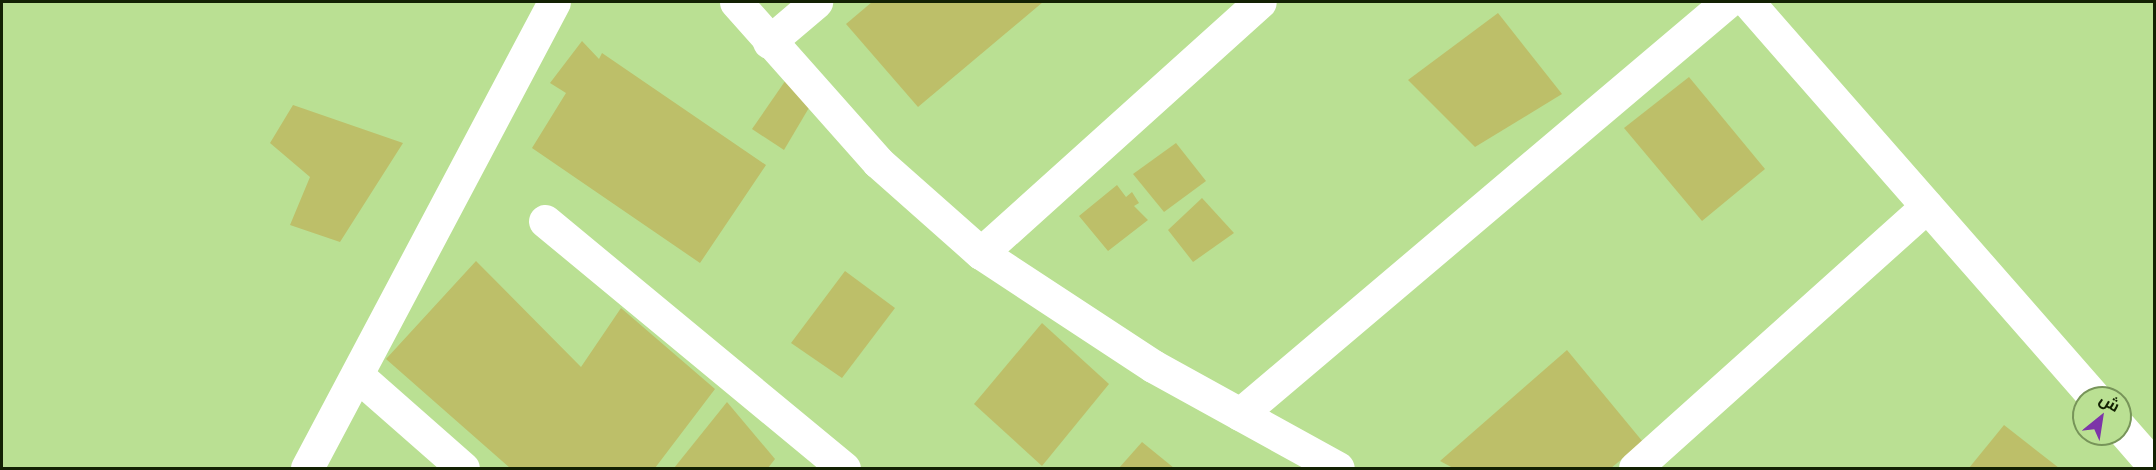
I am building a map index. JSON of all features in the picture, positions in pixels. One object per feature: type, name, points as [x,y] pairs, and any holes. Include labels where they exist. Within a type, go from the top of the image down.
[{"type":"street","points":[[307,468],[554,2]]},
{"type":"street","points":[[736,2],[769,42],[879,162],[981,253],[1153,366],[1338,468]]},
{"type":"street","points":[[769,42],[816,2]]},
{"type":"street","points":[[981,253],[1260,2]]},
{"type":"street","points":[[1240,414],[1727,2]]},
{"type":"street","points":[[1748,2],[2084,386]]},
{"type":"street","points":[[1635,468],[1927,206]]},
{"type":"street","points":[[545,221],[844,468]]},
{"type":"street","points":[[357,375],[463,468]]},
{"type":"street","points":[[2132,441],[2154,466]]},
{"type":"building","points":[[872,2],[1043,2],[918,107],[846,24]]},
{"type":"building","points":[[1498,13],[1562,94],[1475,147],[1408,80]]},
{"type":"building","points":[[582,41],[599,59],[602,53],[766,165],[700,263],[532,148],[566,93],[550,83]]},
{"type":"building","points":[[790,74],[813,101],[784,150],[752,129]]},
{"type":"building","points":[[1689,77],[1765,169],[1702,221],[1624,128]]},
{"type":"building","points":[[293,105],[403,143],[340,242],[290,225],[310,177],[270,143]]},
{"type":"building","points":[[1176,143],[1206,181],[1164,212],[1133,174]]},
{"type":"building","points":[[1117,185],[1126,197],[1132,192],[1139,203],[1134,206],[1148,220],[1108,251],[1079,216]]},
{"type":"building","points":[[1202,198],[1234,233],[1193,262],[1168,230]]},
{"type":"building","points":[[476,261],[581,367],[621,308],[715,389],[655,468],[510,468],[386,359]]},
{"type":"building","points":[[845,271],[895,308],[842,378],[791,343]]},
{"type":"building","points":[[1042,323],[1109,384],[1042,466],[974,404]]},
{"type":"building","points":[[1567,350],[1643,442],[1611,468],[1453,468],[1440,461]]},
{"type":"building","points":[[727,402],[775,459],[768,468],[674,468]]},
{"type":"building","points":[[2004,425],[2059,468],[1969,468]]},
{"type":"building","points":[[1142,442],[1174,468],[1119,468]]}]
